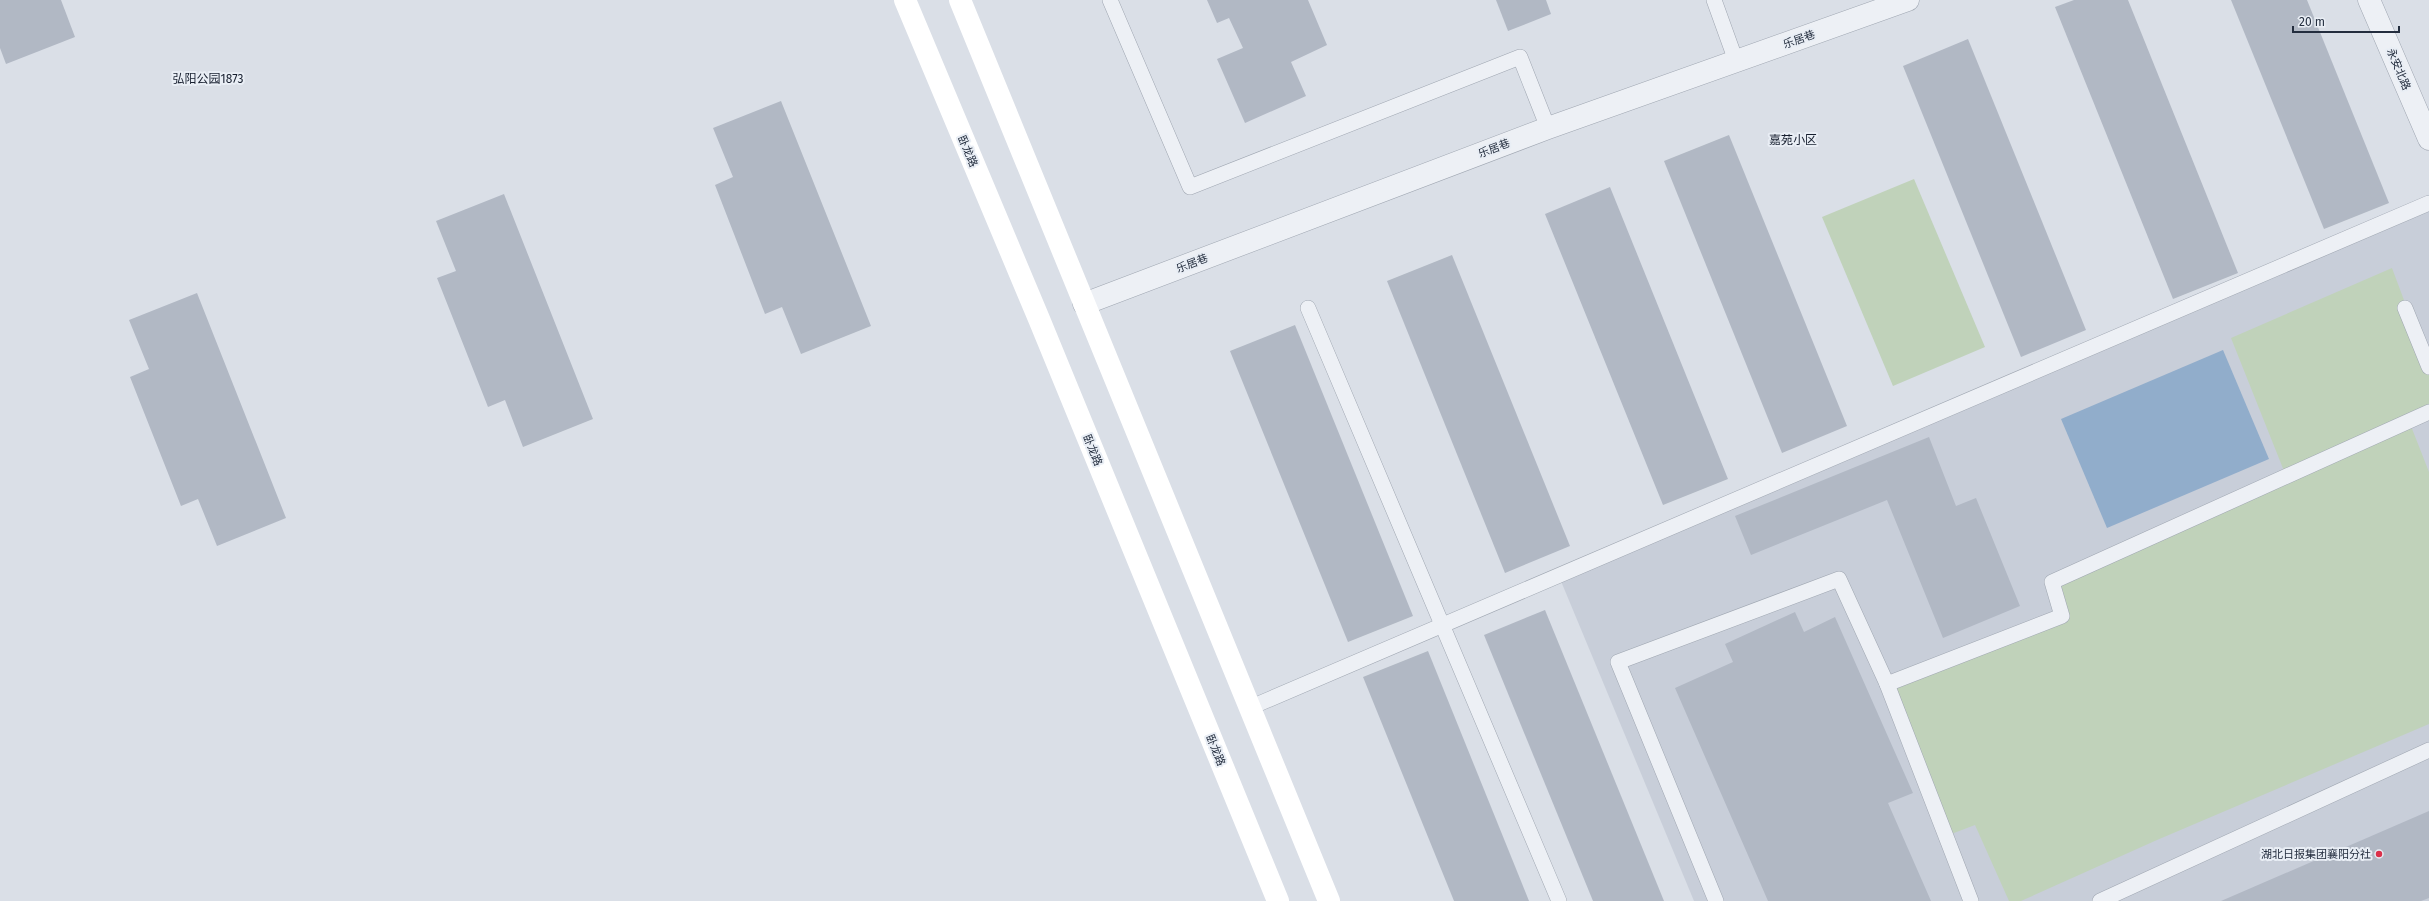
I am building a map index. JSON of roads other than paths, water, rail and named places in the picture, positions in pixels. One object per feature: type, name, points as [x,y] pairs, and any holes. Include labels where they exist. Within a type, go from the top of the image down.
[{"type":"main road","name":"卧龙路","points":[[905,0],[1039,319],[1278,901]]},
{"type":"main road","points":[[960,0],[1329,901]]},
{"type":"street","name":"乐居巷","points":[[1084,304],[1548,128],[1908,0]]},
{"type":"street","name":"永安北路","points":[[2369,0],[2429,139]]},
{"type":"lane","points":[[1110,0],[1190,187],[1520,57],[1548,128]]},
{"type":"lane","points":[[1714,0],[1736,61]]},
{"type":"lane","points":[[1249,708],[1442,624],[2429,203]]},
{"type":"lane","points":[[1308,308],[1559,901]]},
{"type":"lane","points":[[2406,308],[2429,367]]},
{"type":"lane","points":[[1887,684],[2062,616],[2052,582],[2429,412]]},
{"type":"lane","points":[[1716,901],[1618,662],[1839,579],[1887,684],[1971,901]]},
{"type":"lane","points":[[2100,901],[2429,750]]},
{"type":"water","points":[[2223,350],[2269,459],[2107,528],[2061,419]]},
{"type":"place","name":"湖北日报集团襄阳分社","points":[[2379,854]]},
{"type":"district","name":"弘阳公园1873","points":[[208,79]]},
{"type":"district","name":"嘉苑小区","points":[[1793,140]]}]
